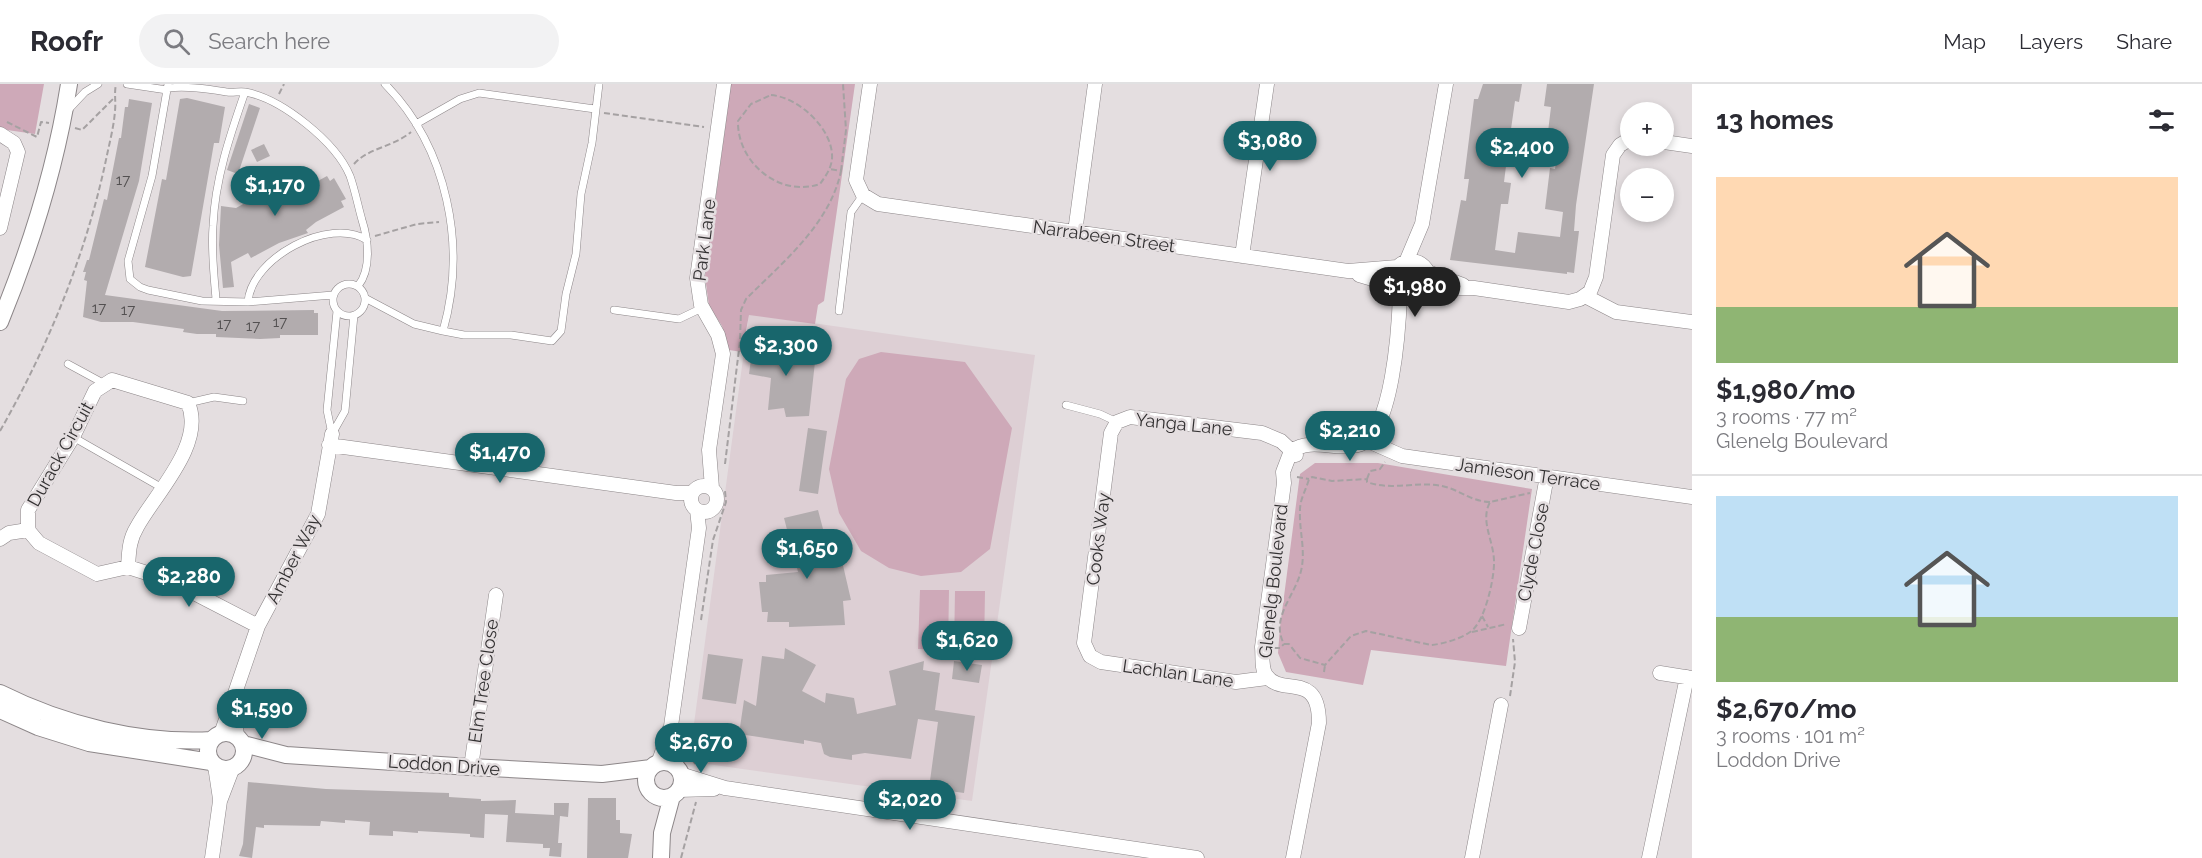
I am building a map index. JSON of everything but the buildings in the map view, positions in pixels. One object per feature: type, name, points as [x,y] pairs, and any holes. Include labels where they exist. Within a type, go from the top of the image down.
[{"type":"street","points":[[0,322],[28,254],[47,191],[69,84]]},
{"type":"street","name":"Park Lane","points":[[668,785],[671,726],[723,354],[718,335],[702,308],[697,278],[724,84]]},
{"type":"street","points":[[863,195],[856,180],[870,84]]},
{"type":"street","points":[[1075,232],[1095,84]]},
{"type":"street","points":[[1242,256],[1267,84]]},
{"type":"street","points":[[1427,288],[1422,224],[1446,84]]},
{"type":"street","points":[[0,134],[14,143],[18,152],[0,228]]},
{"type":"street","points":[[1674,143],[1692,146]]},
{"type":"street","points":[[1294,454],[1319,450],[1354,454],[1368,452],[1383,413],[1398,340],[1415,297],[1427,288],[1474,288],[1569,302],[1585,296],[1593,287],[1596,277],[1613,155],[1620,145]]},
{"type":"street","name":"Narrabeen Street","points":[[863,195],[878,204],[1348,271],[1397,290]]},
{"type":"street","points":[[1398,340],[1397,290],[1394,273],[1401,265],[1422,224]]},
{"type":"street","points":[[1401,265],[1425,268],[1474,288]]},
{"type":"street","name":"Narrabeen Street","points":[[1348,271],[1401,265]]},
{"type":"street","points":[[1397,290],[1415,297]]},
{"type":"street","points":[[1585,296],[1616,312],[1692,322]]},
{"type":"street","name":"Durack Circuit","points":[[128,567],[97,574],[39,543],[28,530],[28,510],[73,437],[95,391],[103,383],[112,380],[188,403]]},
{"type":"street","points":[[188,403],[192,425],[178,464],[164,489],[137,526],[129,544],[128,567],[169,580],[258,627]]},
{"type":"street","name":"Yanga Lane","points":[[1117,422],[1130,417],[1262,433],[1281,441],[1294,454]]},
{"type":"street","name":"Cooks Way","points":[[1090,656],[1084,643],[1111,433],[1117,422]]},
{"type":"street","points":[[331,439],[704,497]]},
{"type":"street","name":"Amber Way","points":[[220,801],[231,747],[233,703],[243,664],[258,627],[318,514],[331,439]]},
{"type":"street","name":"Jamieson Terrace","points":[[1371,444],[1392,454],[1692,497]]},
{"type":"street","name":"Glenelg Boulevard","points":[[1293,858],[1319,723],[1319,710],[1314,696],[1302,688],[1267,678],[1262,647],[1287,480],[1283,472],[1294,454]]},
{"type":"street","name":"Clyde Close","points":[[1519,625],[1547,476]]},
{"type":"street","name":"Durack Circuit","points":[[0,539],[9,532],[28,530]]},
{"type":"street","name":"Elm Tree Close","points":[[471,766],[496,595]]},
{"type":"street","name":"Lachlan Lane","points":[[1090,656],[1101,662],[1236,682],[1267,678]]},
{"type":"street","points":[[1649,858],[1690,677],[1660,673]]},
{"type":"street","name":"Loddon Drive","points":[[0,693],[47,713],[99,728],[154,738],[286,754],[602,774],[668,785],[725,788],[1197,858]]},
{"type":"street","points":[[1470,855],[1501,705]]},
{"type":"street","points":[[0,710],[38,727],[89,743],[213,764],[224,769],[231,747],[208,751],[213,764],[220,801],[212,858]]},
{"type":"street","name":"Park Lane","points":[[654,766],[671,726]]},
{"type":"street","name":"Loddon Drive","points":[[602,774],[667,763],[668,785]]},
{"type":"street","points":[[654,766],[646,777],[668,785],[661,858]]},
{"type":"lane","points":[[64,116],[76,99],[98,84]]},
{"type":"lane","points":[[127,84],[168,88],[198,87],[245,92],[300,118],[328,146],[350,175],[367,240],[365,270],[358,286]]},
{"type":"lane","points":[[385,84],[417,126],[435,160],[451,222],[454,263],[451,302],[443,331]]},
{"type":"lane","points":[[358,286],[365,298],[414,324],[464,335],[511,335],[552,341],[561,331],[566,294],[576,254],[581,194],[592,143],[599,84]]},
{"type":"lane","points":[[168,88],[152,176],[128,261],[129,274],[133,283],[148,290],[202,300],[248,302],[333,295],[343,284],[358,286]]},
{"type":"lane","points":[[216,299],[212,243],[216,197],[226,148],[245,92]]},
{"type":"lane","points":[[417,126],[460,99],[479,93],[595,110]]},
{"type":"lane","points":[[839,311],[851,212],[863,195]]},
{"type":"lane","points":[[248,302],[250,288],[255,277],[303,241],[319,234],[343,231],[351,232],[367,240]]},
{"type":"lane","points":[[331,439],[327,410],[337,311],[333,295]]},
{"type":"lane","points":[[337,311],[345,316],[354,315],[363,309],[365,298]]},
{"type":"lane","points":[[614,310],[679,319],[702,308]]},
{"type":"lane","points":[[331,439],[345,411],[354,315]]},
{"type":"lane","name":"Durack Circuit","points":[[68,364],[103,383]]},
{"type":"lane","name":"Durack Circuit","points":[[188,403],[213,397],[243,400]]},
{"type":"lane","name":"Yanga Lane","points":[[1066,405],[1100,414],[1117,422]]},
{"type":"lane","points":[[73,437],[164,489]]},
{"type":"path","points":[[0,431],[28,382],[80,255],[107,156],[116,108],[113,99],[116,84]]},
{"type":"path","points":[[724,465],[744,304],[746,298],[811,232],[837,189],[846,130],[843,84]]},
{"type":"path","points":[[771,95],[781,96],[798,104],[819,125],[826,138],[832,158],[829,169],[820,184],[809,188],[789,186],[769,177],[755,167],[741,144],[738,121],[742,113],[751,104],[771,95]]},
{"type":"path","points":[[595,110],[704,127]]},
{"type":"path","points":[[350,175],[352,167],[362,156],[392,145],[417,126]]},
{"type":"path","points":[[829,169],[841,171]]},
{"type":"path","points":[[367,240],[417,224],[451,222]]},
{"type":"path","points":[[1366,479],[1370,471],[1380,469],[1392,454]]},
{"type":"path","points":[[1309,479],[1300,508],[1303,556],[1301,572],[1282,613],[1279,635],[1284,644],[1289,644],[1300,658],[1325,665]]},
{"type":"path","points":[[1287,480],[1366,479],[1367,482],[1376,484],[1419,483],[1443,486],[1473,501],[1490,502],[1536,491],[1545,493]]},
{"type":"path","points":[[699,628],[713,540],[726,502],[704,497]]},
{"type":"path","points":[[1472,632],[1482,616],[1494,561],[1485,517],[1490,502]]},
{"type":"path","points":[[1482,616],[1488,627]]},
{"type":"path","points":[[1324,672],[1325,665],[1357,632],[1365,631],[1431,645],[1488,627],[1519,625]]},
{"type":"path","points":[[1501,705],[1510,697],[1515,662],[1514,630],[1519,625]]},
{"type":"path","points":[[681,858],[694,813]]},
{"type":"shaded area","points":[[0,84],[44,84],[35,134],[0,129]]},
{"type":"shaded area","points":[[731,84],[855,84],[824,301],[818,305],[815,324],[749,315],[742,352],[729,350],[722,326],[709,306],[705,276]]},
{"type":"shaded area","points":[[749,314],[1035,355],[972,801],[707,764],[691,746]]},
{"type":"shaded area","points":[[881,352],[965,362],[1012,428],[990,549],[961,572],[921,576],[889,568],[861,551],[839,513],[829,469],[846,379],[859,359]]},
{"type":"shaded area","points":[[1315,463],[1378,463],[1532,489],[1506,666],[1371,650],[1363,685],[1286,672],[1278,653],[1300,474]]},
{"type":"shaded area","points":[[920,590],[949,590],[948,650],[918,649]]},
{"type":"shaded area","points":[[955,591],[985,591],[984,651],[954,650]]}]
